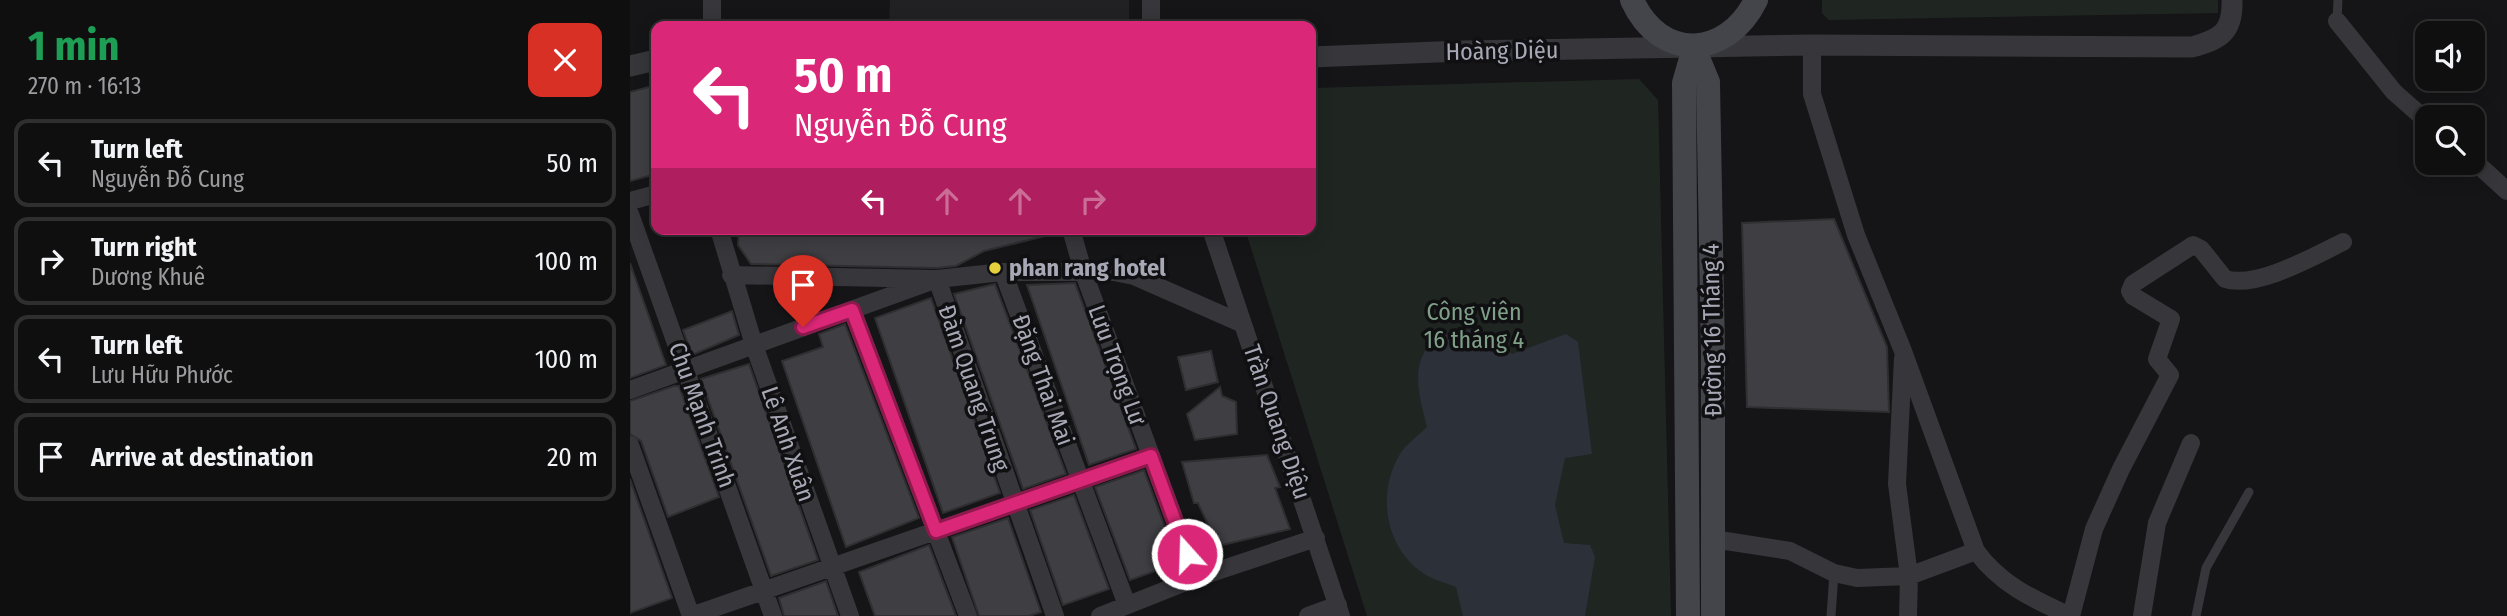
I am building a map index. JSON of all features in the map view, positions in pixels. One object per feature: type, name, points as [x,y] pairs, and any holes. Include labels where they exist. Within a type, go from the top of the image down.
[{"type":"main road","points":[[1632,0],[1650,30],[1671,42],[1694,48],[1716,41],[1734,30],[1749,15],[1756,0]]},
{"type":"main road","name":"Đường 16 Tháng 4","points":[[1694,48],[1708,82],[1713,352],[1713,616]]},
{"type":"main road","name":"Đường 16 Tháng 4","points":[[1688,616],[1684,83],[1694,48]]},
{"type":"main road","points":[[1686,353],[1713,352]]},
{"type":"main road","points":[[1686,460],[1712,458]]},
{"type":"street","points":[[712,0],[712,21]]},
{"type":"street","points":[[1151,0],[1151,21]]},
{"type":"street","name":"Hoàng Diệu","points":[[1316,57],[1462,51],[1812,45],[2192,47],[2215,41],[2228,29],[2232,0]]},
{"type":"street","points":[[2337,21],[2394,92],[2415,110]]},
{"type":"street","points":[[1812,45],[1812,94],[1856,235],[1903,351],[1976,551],[1991,572],[2004,583],[2070,616],[2094,529],[2170,375],[2157,359],[2171,319],[2133,296],[2133,284],[2193,245],[2201,249],[2225,279],[2237,282],[2293,267],[2343,242]]},
{"type":"street","points":[[630,66],[651,61]]},
{"type":"street","points":[[2485,171],[2507,191]]},
{"type":"street","points":[[630,201],[651,195]]},
{"type":"street","name":"Chu Mạnh Trinh","points":[[630,214],[773,616]]},
{"type":"street","name":"Lê Anh Xuân","points":[[721,235],[754,345],[850,616]]},
{"type":"street","name":"Lưu Trọng Lư","points":[[1073,235],[1083,271],[1196,578]]},
{"type":"street","name":"Trần Quang Diệu","points":[[1213,235],[1340,610]]},
{"type":"street","points":[[731,275],[937,279],[1003,272],[1083,271],[1134,276],[1243,324]]},
{"type":"street","name":"Đặng Thai Mai","points":[[1003,272],[1127,605]]},
{"type":"street","points":[[630,390],[937,279]]},
{"type":"street","name":"Đàm Quang Trung","points":[[937,279],[1055,616]]},
{"type":"street","points":[[852,310],[968,616]]},
{"type":"street","points":[[1903,351],[1897,484],[1909,576],[1908,616]]},
{"type":"street","points":[[2142,616],[2157,523],[2191,443]]},
{"type":"street","points":[[630,445],[691,616],[831,565],[1151,456]]},
{"type":"street","points":[[1100,616],[1196,578],[1317,538]]},
{"type":"street","points":[[1713,539],[1790,551],[1834,573],[1857,578],[1909,576],[1976,551]]},
{"type":"street","points":[[1308,616],[1340,610]]},
{"type":"lane","points":[[2337,0],[2337,21]]},
{"type":"lane","points":[[2196,616],[2206,568],[2249,492]]},
{"type":"lane","points":[[1831,616],[1834,573]]},
{"type":"shaded area","points":[[890,0],[1129,0],[1129,21],[889,21]]},
{"type":"shaded area","points":[[1465,330],[1482,331],[1512,354],[1566,334],[1578,342],[1592,454],[1565,458],[1555,505],[1564,543],[1590,545],[1595,557],[1585,616],[1463,616],[1456,587],[1429,577],[1412,564],[1393,536],[1387,503],[1393,469],[1403,450],[1427,427],[1418,380],[1422,358],[1437,339]]},
{"type":"green space","points":[[1822,0],[2218,0],[2218,13],[1829,20],[1822,13]]},
{"type":"green space","name":"Công viên 16 tháng 4","points":[[1639,79],[1658,100],[1671,616],[1367,616],[1247,235],[1316,235],[1316,88]]},
{"type":"building","points":[[651,86],[651,175],[630,181],[630,92]]},
{"type":"building","points":[[1834,219],[1887,347],[1889,412],[1747,407],[1742,223]]},
{"type":"building","points":[[739,235],[1049,235],[984,251],[956,266],[937,268],[751,264],[738,245]]},
{"type":"building","points":[[630,263],[666,365],[630,378]]},
{"type":"building","points":[[1075,283],[1136,449],[1089,465],[1027,285]]},
{"type":"building","points":[[995,284],[1066,474],[1023,489],[954,294]]},
{"type":"building","points":[[931,298],[1000,493],[943,513],[875,318]]},
{"type":"building","points":[[732,311],[739,335],[692,355],[683,330]]},
{"type":"building","points":[[845,324],[919,518],[846,547],[782,361],[823,347],[819,334]]},
{"type":"building","points":[[1211,351],[1218,382],[1186,390],[1178,357]]},
{"type":"building","points":[[749,364],[818,560],[771,576],[701,379]]},
{"type":"building","points":[[679,386],[719,497],[668,517],[641,441],[630,434],[630,401]]},
{"type":"building","points":[[1220,387],[1222,396],[1236,402],[1237,434],[1195,440],[1187,414]]},
{"type":"building","points":[[1267,455],[1280,487],[1275,488],[1290,529],[1218,546],[1198,503],[1194,503],[1182,462]]},
{"type":"building","points":[[1144,470],[1178,563],[1130,580],[1095,487]]},
{"type":"building","points":[[630,479],[672,598],[630,613]]},
{"type":"building","points":[[1074,495],[1109,589],[1063,605],[1030,510]]},
{"type":"building","points":[[1008,518],[1041,612],[1029,616],[979,616],[952,537]]},
{"type":"building","points":[[929,545],[956,616],[875,616],[859,572]]},
{"type":"building","points":[[826,581],[838,616],[784,616],[779,598]]},
{"type":"place","name":"phan rang hotel","points":[[995,268]]},
{"type":"route","points":[[803,327],[852,310],[936,531],[1151,456],[1187,554]]}]
